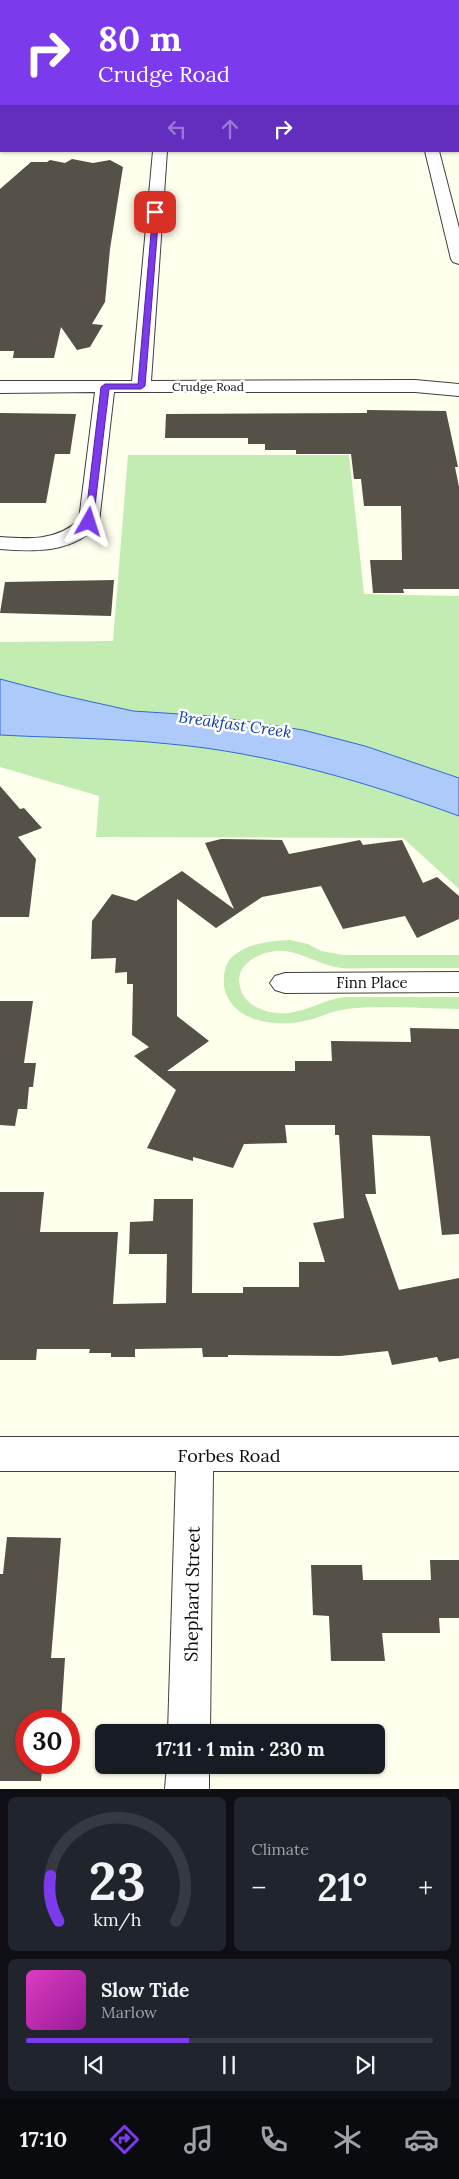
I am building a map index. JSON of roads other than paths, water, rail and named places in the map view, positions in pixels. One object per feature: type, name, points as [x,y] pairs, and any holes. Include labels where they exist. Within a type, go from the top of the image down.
[{"type":"street","points":[[141,386],[160,152]]},
{"type":"street","points":[[432,152],[459,259]]},
{"type":"street","name":"Crudge Road","points":[[415,386],[459,380]]},
{"type":"street","name":"Crudge Road","points":[[0,386],[415,386],[459,390]]},
{"type":"street","points":[[0,543],[53,542],[70,538],[81,531],[89,522],[105,387]]},
{"type":"street","name":"Finn Place","points":[[285,982],[459,982]]},
{"type":"street","name":"Forbes Road","points":[[0,1454],[459,1454]]},
{"type":"street","name":"Shephard Street","points":[[189,1724],[195,1455]]},
{"type":"street","points":[[187,1789],[188,1774]]},
{"type":"water","name":"Breakfast Creek","points":[[0,679],[133,711],[211,716],[303,730],[365,746],[459,778],[459,816],[353,781],[244,754],[149,742],[0,735]]}]
